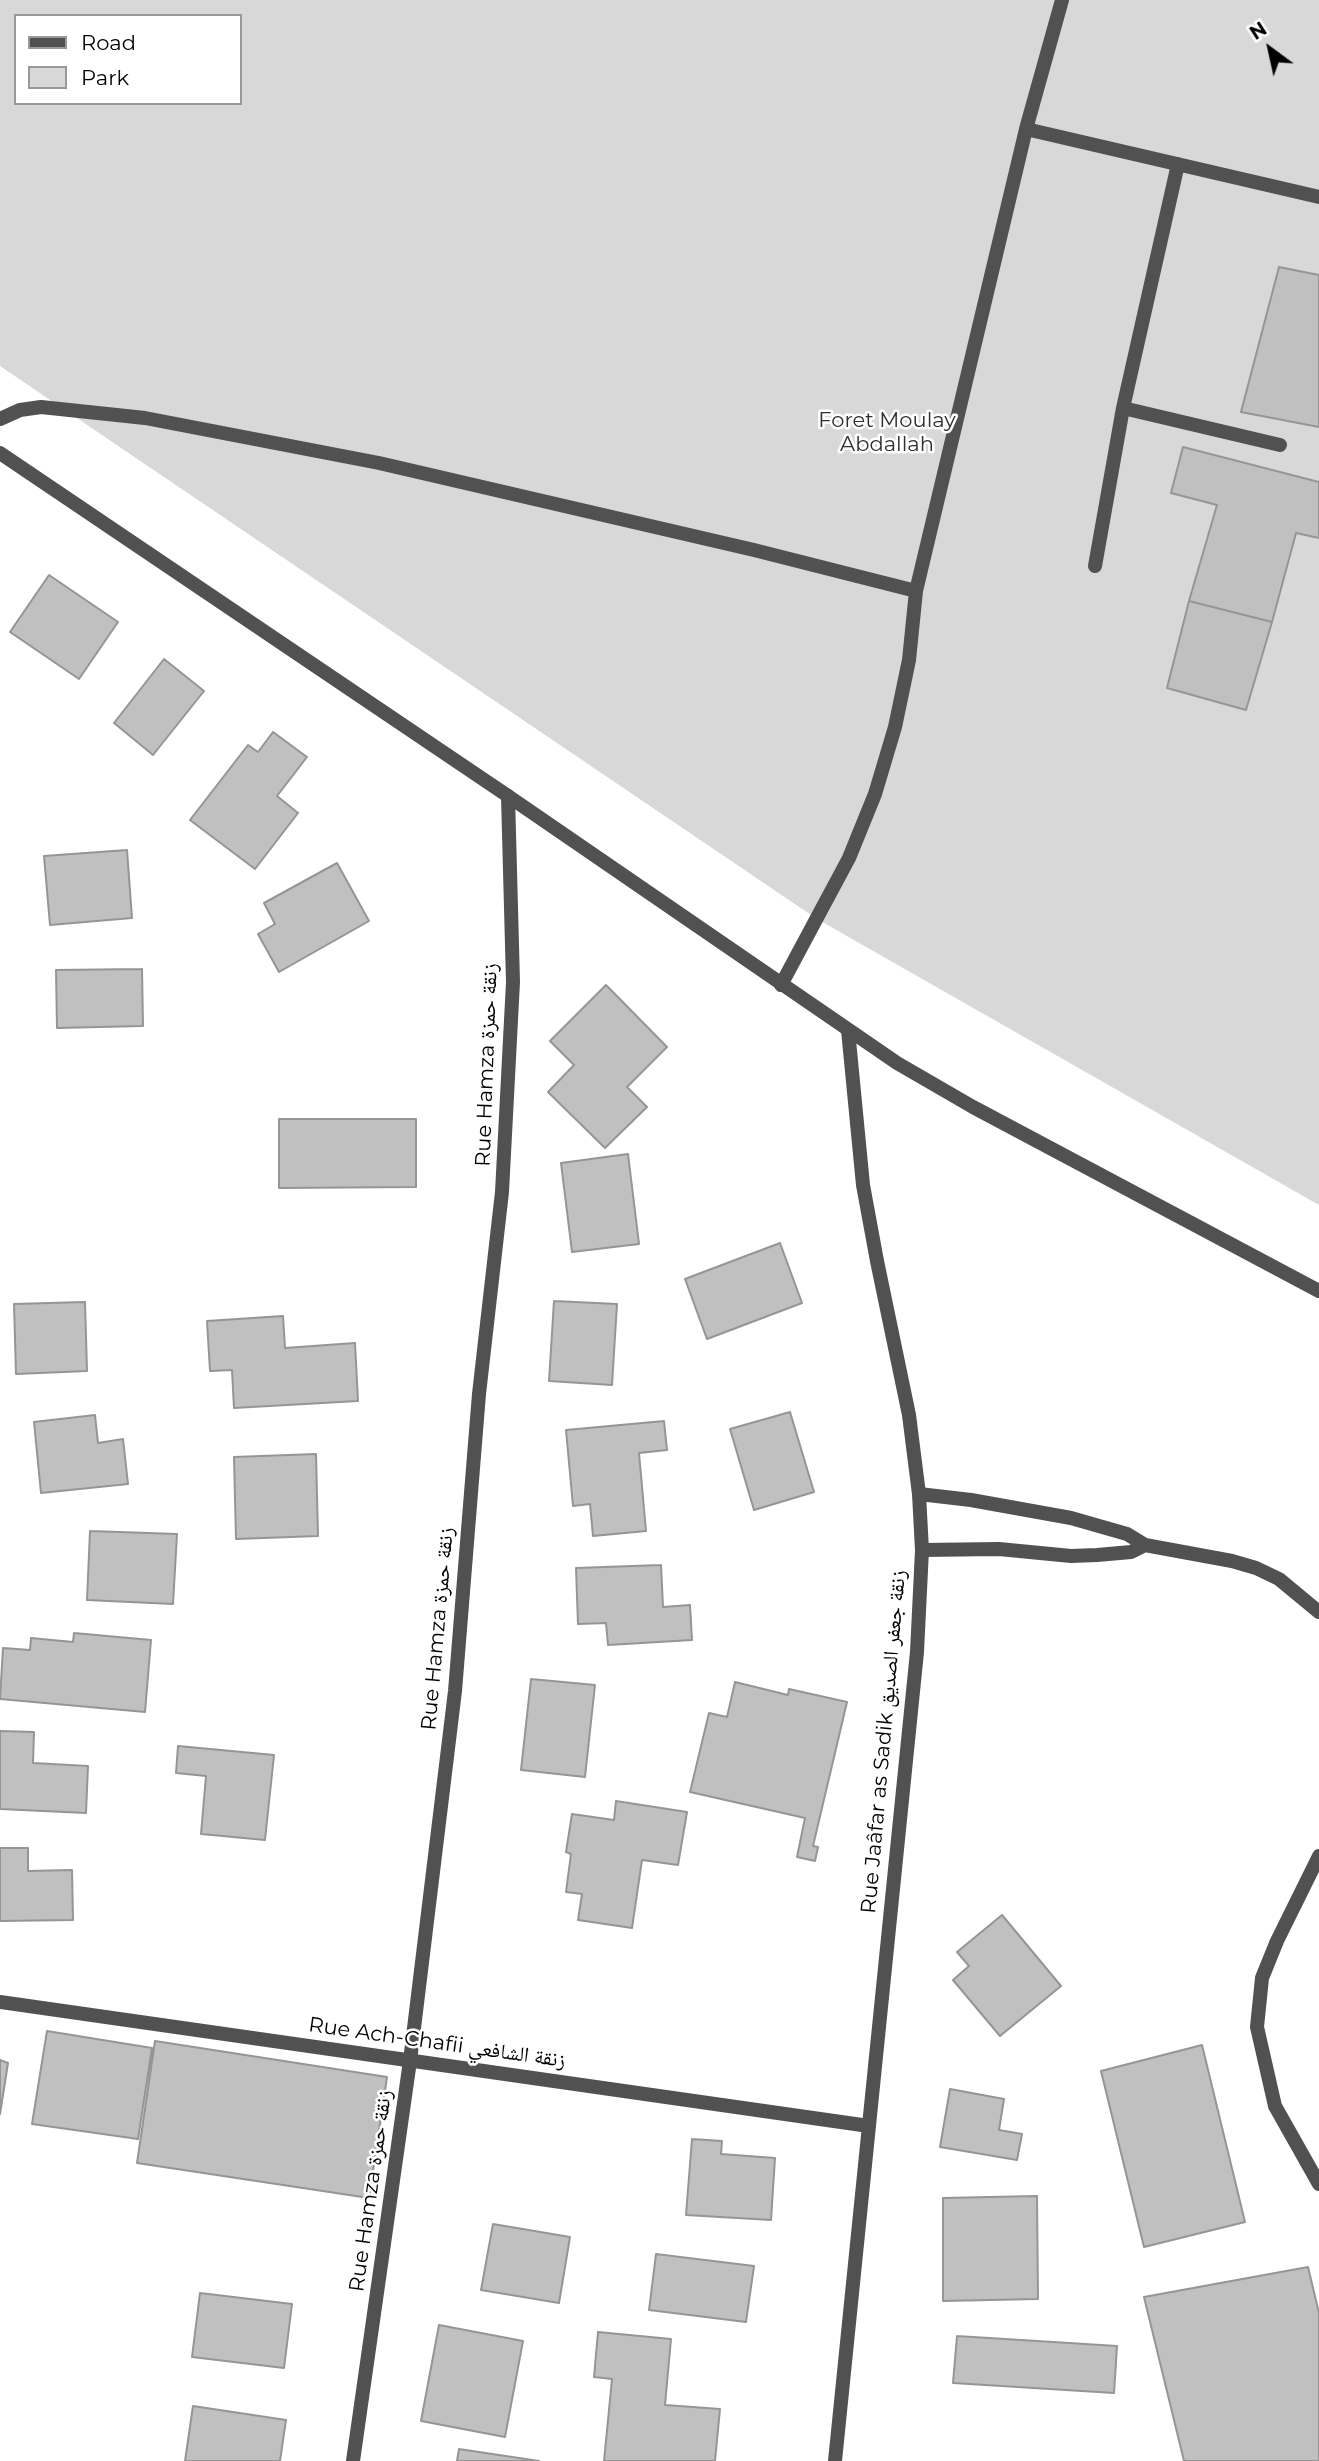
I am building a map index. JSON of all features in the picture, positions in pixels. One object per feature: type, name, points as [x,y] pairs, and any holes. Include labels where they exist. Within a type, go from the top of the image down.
[{"type":"street","points":[[781,985],[849,858],[875,794],[895,727],[909,660],[916,591],[1026,129],[1062,0]]},
{"type":"street","points":[[1026,129],[1319,197]]},
{"type":"street","points":[[1095,566],[1123,408],[1178,163]]},
{"type":"street","points":[[0,419],[20,410],[41,407],[145,418],[379,463],[754,550],[916,591]]},
{"type":"street","points":[[1123,408],[1280,445]]},
{"type":"street","points":[[0,453],[897,1063],[973,1107],[1319,1291]]},
{"type":"street","name":"Rue Hamza زنقة حمزة","points":[[353,2461],[410,2061],[455,1691],[479,1394],[502,1192],[513,982],[508,796]]},
{"type":"street","name":"Rue Jaâfar as Sadik زنقة جعفر الصديق","points":[[835,2461],[917,1652],[922,1550],[919,1494],[909,1415],[863,1185],[848,1030]]},
{"type":"street","points":[[919,1494],[971,1500],[1081,1520],[1127,1534],[1144,1545],[1256,1569],[1279,1579],[1319,1612]]},
{"type":"street","points":[[922,1550],[999,1549],[1071,1556],[1132,1552],[1144,1545]]},
{"type":"street","points":[[1319,1856],[1282,1929],[1262,1978],[1257,2027],[1275,2106],[1319,2184]]},
{"type":"street","name":"Rue Ach-Chafii زنقة الشافعي","points":[[0,2002],[869,2126]]},
{"type":"green space","name":"Foret Moulay Abdallah","points":[[0,0],[1319,0],[1319,1205],[817,919],[0,366]]},
{"type":"building","points":[[1279,267],[1319,275],[1319,427],[1241,412]]},
{"type":"building","points":[[1183,447],[1319,482],[1319,538],[1296,533],[1272,622],[1189,601],[1217,505],[1171,493]]},
{"type":"building","points":[[49,575],[118,622],[79,679],[10,632]]},
{"type":"building","points":[[1189,601],[1272,622],[1246,710],[1167,688]]},
{"type":"building","points":[[164,659],[204,691],[153,755],[114,723]]},
{"type":"building","points":[[273,732],[307,757],[277,796],[298,813],[255,869],[190,820],[248,745],[258,752]]},
{"type":"building","points":[[127,850],[132,918],[50,925],[44,856]]},
{"type":"building","points":[[337,863],[369,921],[279,972],[258,934],[275,924],[264,903]]},
{"type":"building","points":[[142,969],[143,1026],[57,1028],[56,970]]},
{"type":"building","points":[[606,985],[667,1047],[627,1087],[647,1107],[605,1148],[548,1092],[574,1065],[550,1041]]},
{"type":"building","points":[[279,1119],[416,1119],[416,1187],[279,1188]]},
{"type":"building","points":[[628,1154],[639,1244],[572,1252],[561,1163]]},
{"type":"building","points":[[780,1243],[802,1303],[707,1339],[685,1279]]},
{"type":"building","points":[[554,1301],[617,1304],[612,1385],[549,1381]]},
{"type":"building","points":[[85,1302],[87,1371],[16,1374],[14,1304]]},
{"type":"building","points":[[283,1316],[285,1348],[355,1343],[358,1401],[234,1408],[232,1370],[210,1371],[207,1321]]},
{"type":"building","points":[[790,1412],[814,1492],[754,1510],[730,1429]]},
{"type":"building","points":[[95,1415],[98,1443],[123,1439],[128,1484],[41,1493],[34,1422]]},
{"type":"building","points":[[664,1421],[667,1450],[639,1453],[646,1531],[593,1536],[590,1504],[573,1506],[566,1430]]},
{"type":"building","points":[[316,1454],[318,1536],[236,1539],[234,1457]]},
{"type":"building","points":[[90,1531],[177,1534],[173,1604],[87,1600]]},
{"type":"building","points":[[661,1565],[663,1607],[690,1605],[692,1640],[608,1645],[606,1623],[578,1624],[576,1568]]},
{"type":"building","points":[[74,1633],[151,1640],[145,1712],[0,1699],[3,1648],[30,1650],[31,1638],[73,1642]]},
{"type":"building","points":[[531,1679],[595,1685],[585,1777],[521,1770]]},
{"type":"building","points":[[735,1682],[788,1695],[789,1689],[847,1702],[813,1846],[818,1847],[815,1861],[797,1857],[805,1818],[690,1792],[709,1713],[727,1717]]},
{"type":"building","points":[[0,1731],[34,1732],[33,1763],[88,1766],[86,1813],[0,1809]]},
{"type":"building","points":[[178,1746],[274,1755],[265,1840],[201,1834],[206,1776],[176,1773]]},
{"type":"building","points":[[616,1801],[687,1812],[678,1865],[642,1860],[632,1928],[578,1920],[582,1894],[566,1892],[571,1854],[566,1852],[572,1814],[614,1820]]},
{"type":"building","points":[[0,1848],[28,1848],[28,1871],[72,1870],[73,1920],[0,1921]]},
{"type":"building","points":[[1002,1915],[1061,1986],[1000,2036],[953,1980],[969,1966],[957,1952]]},
{"type":"building","points":[[47,2031],[152,2048],[138,2139],[32,2124]]},
{"type":"building","points":[[155,2041],[387,2077],[369,2198],[137,2163]]},
{"type":"building","points":[[1202,2045],[1245,2222],[1144,2247],[1101,2071]]},
{"type":"building","points":[[0,2060],[8,2063],[0,2114]]},
{"type":"building","points":[[950,2089],[1004,2099],[999,2130],[1022,2134],[1017,2160],[940,2147]]},
{"type":"building","points":[[692,2139],[722,2141],[721,2154],[775,2158],[771,2220],[686,2215]]},
{"type":"building","points":[[1037,2196],[1038,2299],[943,2301],[943,2198]]},
{"type":"building","points":[[493,2224],[570,2237],[559,2303],[481,2290]]},
{"type":"building","points":[[656,2254],[754,2266],[746,2322],[649,2310]]},
{"type":"building","points":[[1308,2267],[1319,2313],[1319,2461],[1184,2461],[1144,2297]]},
{"type":"building","points":[[200,2293],[292,2304],[284,2368],[192,2357]]},
{"type":"building","points":[[439,2325],[523,2341],[505,2437],[421,2421]]},
{"type":"building","points":[[598,2332],[671,2339],[665,2405],[720,2409],[715,2461],[604,2461],[612,2379],[594,2377]]},
{"type":"building","points":[[957,2336],[1117,2346],[1114,2393],[953,2383]]},
{"type":"building","points":[[193,2406],[286,2420],[280,2461],[185,2461]]},
{"type":"building","points":[[459,2449],[539,2461],[457,2461]]}]
